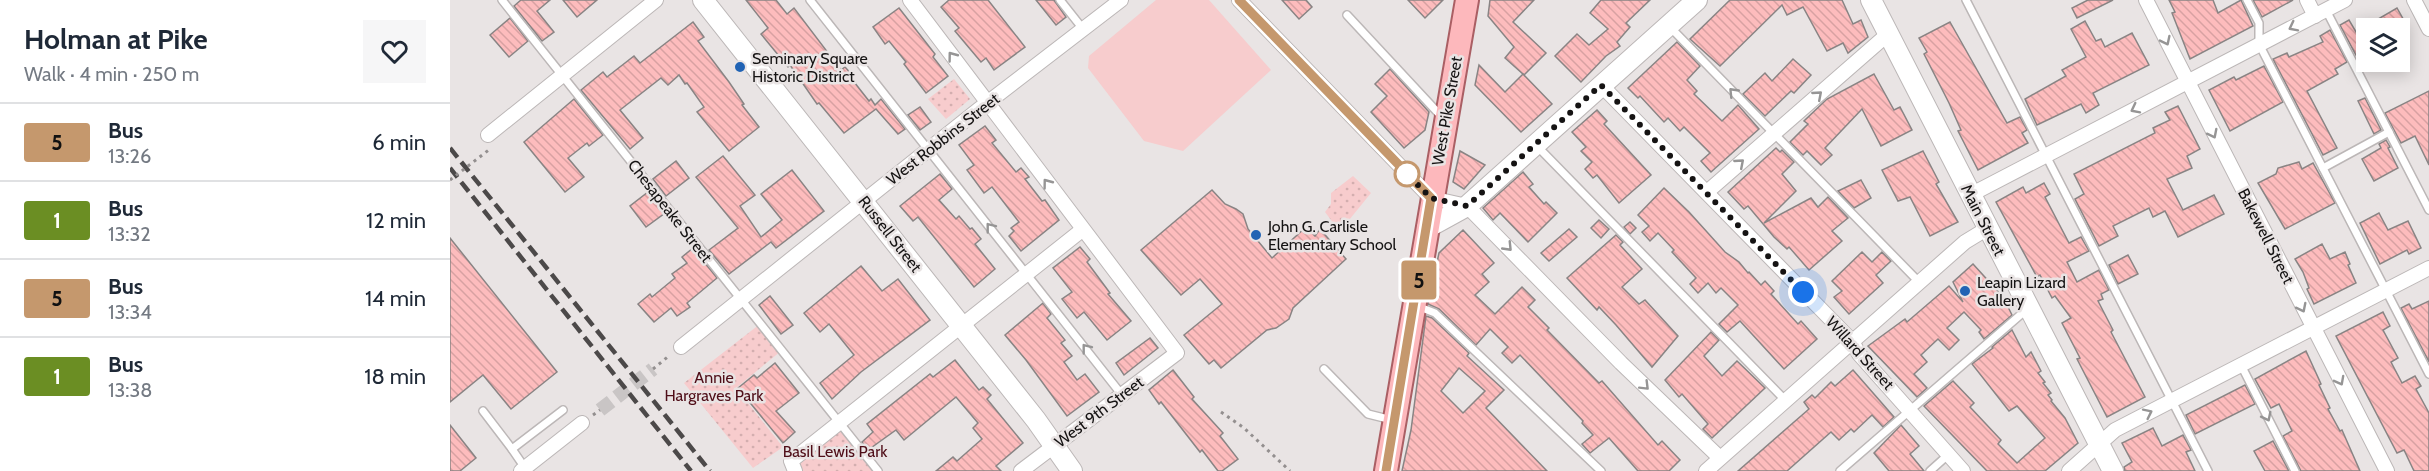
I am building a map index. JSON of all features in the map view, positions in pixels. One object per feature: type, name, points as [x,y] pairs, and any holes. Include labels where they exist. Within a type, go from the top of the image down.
[{"type":"main road","name":"West Pike Street","points":[[1386,471],[1431,198],[1467,0]]},
{"type":"street","points":[[488,135],[656,0]]},
{"type":"street","name":"Russell Street","points":[[703,0],[1036,420],[1072,471]]},
{"type":"street","points":[[793,466],[838,423],[960,324],[1082,230],[910,0]]},
{"type":"street","name":"West Robbins Street","points":[[681,347],[987,103],[1121,0]]},
{"type":"street","points":[[1239,0],[1431,198],[1467,206],[1629,371],[1720,458]]},
{"type":"street","points":[[1427,228],[1467,206],[1697,0]]},
{"type":"street","name":"Main Street","points":[[1871,0],[2113,471]]},
{"type":"street","name":"Bakewell Street","points":[[2146,0],[2387,471]]},
{"type":"street","points":[[2307,0],[2321,13]]},
{"type":"street","points":[[1970,195],[2345,0]]},
{"type":"street","points":[[2414,0],[2429,29]]},
{"type":"street","points":[[1707,192],[1888,34]]},
{"type":"street","name":"Willard Street","points":[[1601,85],[1852,342],[1859,354],[1963,471]]},
{"type":"street","points":[[1706,471],[1965,242],[1988,228]]},
{"type":"street","name":"West 9th Street","points":[[1021,471],[1177,353],[1082,230]]},
{"type":"street","points":[[2069,471],[2115,430],[2429,268]]},
{"type":"street","points":[[523,469],[582,423]]},
{"type":"lane","name":"Chesapeake Street","points":[[502,0],[878,471]]},
{"type":"lane","points":[[810,0],[1122,395]]},
{"type":"lane","points":[[1060,0],[1083,29]]},
{"type":"lane","points":[[1966,0],[2208,471]]},
{"type":"lane","points":[[2247,0],[2259,23],[2259,44],[2429,374]]},
{"type":"lane","points":[[2321,13],[2390,132],[2429,210]]},
{"type":"lane","points":[[1347,15],[1446,122]]},
{"type":"lane","points":[[1668,26],[1919,282]]},
{"type":"lane","points":[[2323,168],[2390,132]]},
{"type":"lane","points":[[1534,144],[1785,400]]},
{"type":"lane","points":[[1414,305],[1435,313],[1601,471]]},
{"type":"lane","points":[[1840,471],[2028,308]]},
{"type":"lane","points":[[2241,364],[2295,471]]},
{"type":"lane","points":[[1324,369],[1368,414],[1395,420]]},
{"type":"lane","points":[[512,449],[563,410]]},
{"type":"lane","points":[[483,411],[512,449],[523,469]]},
{"type":"lane","points":[[1930,471],[1949,454]]},
{"type":"path","points":[[450,180],[490,149]]},
{"type":"path","points":[[653,369],[681,347]]},
{"type":"path","points":[[1221,412],[1244,428],[1290,471]]},
{"type":"green space","points":[[1156,0],[1209,0],[1271,70],[1183,151],[1144,141],[1088,68],[1089,56]]},
{"type":"green space","points":[[954,79],[970,99],[946,119],[928,99]]},
{"type":"green space","points":[[1353,176],[1371,193],[1345,225],[1334,224],[1325,212],[1331,204],[1331,193]]},
{"type":"green space","name":"Annie Hargraves Park","points":[[760,324],[781,351],[736,388],[783,447],[753,468],[684,383]]},
{"type":"green space","name":"Basil Lewis Park","points":[[838,423],[877,471],[795,471],[791,461]]},
{"type":"building","points":[[521,0],[550,0],[537,11],[554,32],[542,41],[514,6]]},
{"type":"building","points":[[563,0],[597,0],[577,17]]},
{"type":"building","points":[[746,0],[776,0],[787,14],[794,8],[841,70],[845,67],[853,76],[851,78],[869,101],[871,99],[875,105],[881,99],[905,129],[898,134],[876,109],[844,133],[819,103],[817,104],[790,65],[788,67],[761,34],[768,28]]},
{"type":"building","points":[[949,0],[988,0],[1025,47],[994,70],[986,58],[981,62],[955,31],[959,28],[941,7]]},
{"type":"building","points":[[1036,0],[1054,0],[1066,17],[1056,25]]},
{"type":"building","points":[[1282,0],[1306,0],[1312,7],[1299,19]]},
{"type":"building","points":[[1408,0],[1443,0],[1425,18]]},
{"type":"building","points":[[1490,0],[1534,0],[1513,22],[1546,53],[1524,75],[1505,58],[1514,47],[1488,16]]},
{"type":"building","points":[[1601,0],[1650,0],[1626,23],[1630,27],[1617,42],[1620,46],[1606,56],[1581,82],[1555,56],[1577,34],[1589,45],[1608,29],[1590,13]]},
{"type":"building","points":[[1730,0],[1842,0],[1853,24],[1861,20],[1868,37],[1848,53],[1843,43],[1827,51],[1803,7],[1787,15],[1782,5],[1720,66],[1690,39]]},
{"type":"building","points":[[2088,0],[2113,0],[2077,18],[2072,8]]},
{"type":"building","points":[[2169,0],[2213,0],[2218,13],[2241,0],[2253,26],[2190,59]]},
{"type":"building","points":[[2253,0],[2293,0],[2262,17]]},
{"type":"building","points":[[899,8],[935,54],[933,57],[948,76],[926,93],[904,64],[906,62],[889,41],[885,44],[873,27]]},
{"type":"building","points":[[2397,8],[2403,18],[2380,18]]},
{"type":"building","points":[[510,18],[528,41],[509,57],[490,35]]},
{"type":"building","points":[[2349,20],[2356,32],[2356,55],[2340,25]]},
{"type":"building","points":[[2085,21],[2096,41],[2101,39],[2105,47],[2132,33],[2149,65],[2093,93],[2099,105],[2086,113],[2081,104],[2037,125],[2025,99],[2066,76],[2062,70],[2086,57],[2071,29]]},
{"type":"building","points":[[693,22],[704,37],[698,41],[759,127],[729,151],[697,112],[704,107],[687,83],[685,84],[679,75],[668,85],[661,78],[620,110],[643,138],[630,149],[581,90],[603,72],[607,77],[634,56],[640,63]]},
{"type":"building","points":[[1950,22],[2007,123],[2020,117],[2027,130],[2022,133],[2028,143],[1978,170],[1958,131],[1961,130],[1924,54],[1927,52],[1919,38]]},
{"type":"building","points":[[2330,30],[2347,62],[2335,69],[2338,74],[2307,91],[2337,148],[2323,155],[2273,59],[2287,53],[2289,57],[2323,42],[2320,36]]},
{"type":"building","points":[[1677,42],[1700,66],[1687,80],[1697,91],[1694,94],[1722,121],[1738,105],[1759,129],[1711,172],[1701,161],[1710,153],[1684,127],[1680,131],[1668,118],[1664,122],[1640,96],[1638,98],[1628,88]]},
{"type":"building","points":[[1793,59],[1811,75],[1794,93],[1791,91],[1765,116],[1743,94],[1765,73],[1772,81]]},
{"type":"building","points":[[1479,65],[1505,92],[1523,74],[1552,104],[1521,132],[1475,85]]},
{"type":"building","points":[[2264,66],[2283,102],[2230,131],[2209,90],[2234,77],[2236,80]]},
{"type":"building","points":[[1390,69],[1429,112],[1425,130],[1404,148],[1371,112],[1387,96],[1375,84]]},
{"type":"building","points":[[1874,74],[1894,110],[1900,107],[1912,130],[1881,146],[1862,109],[1825,148],[1832,155],[1821,165],[1807,151],[1803,155],[1790,142],[1808,124],[1804,121],[1827,99]]},
{"type":"building","points":[[2429,91],[2429,165],[2415,136],[2401,143],[2385,113]]},
{"type":"building","points":[[2365,98],[2381,130],[2374,134],[2358,101]]},
{"type":"building","points":[[574,99],[603,135],[589,146],[587,143],[568,158],[584,177],[565,192],[524,142]]},
{"type":"building","points":[[2178,106],[2200,149],[2187,156],[2192,168],[2167,179],[2183,210],[2214,195],[2224,214],[2178,237],[2165,211],[2153,217],[2149,208],[2113,226],[2118,236],[2099,246],[2075,199],[2084,194],[2074,174],[2155,133],[2153,128],[2170,120],[2165,112]]},
{"type":"building","points":[[920,107],[931,122],[920,130],[908,115]]},
{"type":"building","points":[[1597,110],[1607,121],[1604,124],[1651,175],[1619,203],[1597,175],[1593,178],[1585,169],[1592,162],[1581,151],[1586,147],[1572,132]]},
{"type":"building","points":[[985,126],[996,140],[992,143],[1016,172],[1021,168],[1029,177],[1025,179],[1042,201],[1045,200],[1059,220],[1021,251],[1009,236],[1014,231],[1011,228],[1019,222],[992,187],[984,193],[967,170],[974,165],[959,145]]},
{"type":"building","points":[[2386,140],[2398,168],[2374,181],[2362,159],[2381,148],[2379,144]]},
{"type":"building","points":[[1776,148],[1780,152],[1782,150],[1794,162],[1782,174],[1796,191],[1764,223],[1811,198],[1818,207],[1828,197],[1848,218],[1832,231],[1842,241],[1809,270],[1789,247],[1787,249],[1774,237],[1748,206],[1744,209],[1728,192]]},
{"type":"building","points":[[1460,151],[1485,165],[1464,189],[1453,182]]},
{"type":"building","points":[[1923,151],[1939,182],[1936,184],[1958,222],[1930,236],[1910,197],[1898,201],[1882,170]]},
{"type":"building","points":[[723,156],[755,195],[740,206],[761,237],[782,220],[761,194],[792,170],[824,211],[776,248],[771,242],[729,274],[709,250],[738,228],[696,177]]},
{"type":"building","points":[[676,161],[689,178],[666,196],[653,179]]},
{"type":"building","points":[[2299,162],[2302,169],[2313,163],[2335,203],[2285,229],[2258,183],[2276,174],[2278,168]]},
{"type":"building","points":[[1523,172],[1533,184],[1529,187],[1544,204],[1546,202],[1557,213],[1528,242],[1500,213],[1493,220],[1483,208]]},
{"type":"building","points":[[940,174],[952,189],[939,200],[956,219],[959,216],[981,239],[975,244],[995,269],[974,287],[918,217],[913,221],[900,206]]},
{"type":"building","points":[[1861,180],[1871,198],[1854,208],[1838,191]]},
{"type":"building","points":[[2044,183],[2050,194],[2045,197],[2069,243],[2081,237],[2089,251],[2067,262],[2077,282],[2099,270],[2109,290],[2101,294],[2103,299],[2098,301],[2113,330],[2111,332],[2145,397],[2107,417],[2077,359],[2080,358],[2062,323],[2071,318],[2055,296],[2052,298],[2040,275],[2037,277],[1996,202],[2023,187],[2026,193]]},
{"type":"building","points":[[1664,188],[1725,252],[1739,262],[1761,285],[1765,281],[1774,291],[1771,294],[1798,324],[1801,321],[1817,339],[1784,369],[1740,321],[1727,332],[1719,324],[1738,305],[1721,288],[1716,293],[1708,283],[1698,293],[1690,284],[1696,278],[1672,252],[1674,250],[1658,233],[1650,241],[1642,232],[1649,226],[1638,215]]},
{"type":"building","points":[[1212,190],[1225,204],[1243,214],[1248,229],[1272,258],[1306,227],[1315,236],[1320,229],[1346,259],[1293,308],[1289,319],[1276,328],[1267,330],[1221,368],[1214,360],[1209,364],[1184,335],[1222,304],[1200,279],[1181,295],[1141,250]]},
{"type":"building","points":[[648,192],[665,213],[646,227],[630,206]]},
{"type":"building","points":[[2379,213],[2388,230],[2408,221],[2421,248],[2409,254],[2407,250],[2380,264],[2360,223]]},
{"type":"building","points":[[1599,220],[1609,229],[1601,238],[1591,228]]},
{"type":"building","points":[[1630,222],[1636,228],[1630,234],[1624,227]]},
{"type":"building","points":[[1569,229],[1577,237],[1549,261],[1541,253]]},
{"type":"building","points":[[1463,230],[1494,263],[1482,274],[1489,282],[1475,295],[1495,314],[1522,287],[1535,300],[1528,307],[1549,328],[1547,330],[1599,383],[1602,381],[1658,445],[1662,441],[1680,460],[1669,471],[1638,471],[1609,438],[1590,453],[1582,444],[1593,435],[1582,423],[1583,421],[1520,355],[1512,363],[1502,353],[1508,347],[1490,329],[1476,345],[1439,309],[1428,304],[1439,253]]},
{"type":"building","points":[[1616,235],[1623,242],[1620,245],[1642,269],[1622,287],[1639,304],[1645,300],[1678,336],[1652,367],[1599,307],[1597,310],[1567,278]]},
{"type":"building","points":[[450,238],[557,372],[511,409],[483,375],[450,402]]},
{"type":"building","points":[[2322,244],[2330,259],[2345,252],[2356,283],[2314,304],[2303,272],[2295,259]]},
{"type":"building","points":[[1080,247],[1090,259],[1087,262],[1110,293],[1108,294],[1131,321],[1107,340],[1084,312],[1077,318],[1062,299],[1072,292],[1053,268]]},
{"type":"building","points":[[693,248],[717,278],[687,303],[690,307],[677,316],[671,308],[654,322],[638,304],[650,294],[652,297],[675,278],[672,274],[687,263],[682,257]]},
{"type":"building","points":[[1862,252],[1872,262],[1882,252],[1891,261],[1876,275],[1883,283],[1849,314],[1834,297],[1842,291],[1832,281]]},
{"type":"building","points":[[2128,255],[2138,274],[2118,284],[2109,265]]},
{"type":"building","points":[[1973,264],[2003,297],[2012,315],[1984,339],[1979,332],[1981,330],[1964,312],[1947,328],[1959,340],[1949,350],[1938,339],[1921,355],[1927,362],[1914,374],[1927,388],[1917,397],[1868,346],[1905,319],[1907,322],[1949,286],[1963,302],[1953,282]]},
{"type":"building","points":[[861,266],[882,291],[898,279],[930,320],[861,372],[832,399],[820,383],[854,355],[829,324],[820,332],[804,313]]},
{"type":"building","points":[[770,296],[793,325],[781,334],[759,305]]},
{"type":"building","points":[[2429,301],[2429,362],[2401,308],[2409,304],[2412,309]]},
{"type":"building","points":[[1043,303],[1051,314],[1047,318],[1065,340],[1061,343],[1072,356],[1064,362],[1077,380],[1085,374],[1099,392],[1067,416],[1005,335]]},
{"type":"building","points":[[2383,312],[2390,326],[2383,330],[2398,358],[2391,362],[2402,383],[2415,376],[2421,386],[2416,389],[2429,413],[2429,471],[2414,471],[2404,450],[2397,453],[2336,336]]},
{"type":"building","points":[[1426,316],[1432,318],[1469,353],[1467,356],[1504,390],[1486,408],[1547,471],[1402,471],[1411,430]],"holes":[[[1459,368],[1485,391],[1463,413],[1441,391]]]},
{"type":"building","points":[[2012,330],[2026,357],[2031,352],[2041,371],[2038,373],[2051,393],[2048,395],[2051,401],[2065,418],[2078,443],[2045,471],[1987,471],[1924,406],[1953,381],[1974,403],[1970,407],[2001,440],[1998,444],[2017,463],[2045,438],[2017,406],[2009,411],[1972,364]]},
{"type":"building","points":[[1711,332],[1719,340],[1704,356],[1722,376],[1737,361],[1765,388],[1712,438],[1703,429],[1708,424],[1682,394],[1679,397],[1665,380]]},
{"type":"building","points":[[1150,338],[1158,348],[1124,375],[1116,363]]},
{"type":"building","points":[[2306,351],[2321,384],[2319,385],[2330,408],[2328,409],[2340,431],[2342,430],[2360,471],[2301,471],[2283,436],[2292,431],[2279,404],[2271,408],[2255,379]]},
{"type":"building","points":[[955,360],[979,390],[983,387],[991,395],[987,399],[1023,443],[996,466],[1001,471],[936,471],[953,457],[957,461],[982,439],[973,428],[978,423],[956,397],[904,440],[896,430],[868,450],[862,442],[873,432],[867,424],[930,374],[933,377]]},
{"type":"building","points":[[775,363],[799,393],[776,411],[795,432],[783,443],[738,388],[754,375],[757,378]]},
{"type":"building","points":[[1173,370],[1194,397],[1192,399],[1223,433],[1220,436],[1238,459],[1222,471],[1218,471],[1202,450],[1200,452],[1149,390]]},
{"type":"building","points":[[1853,370],[1894,417],[1883,427],[1872,415],[1854,432],[1851,429],[1839,440],[1831,432],[1787,471],[1738,471],[1809,409],[1804,402],[1812,395],[1815,398],[1831,382],[1835,386]]},
{"type":"building","points":[[2245,385],[2255,404],[2195,434],[2186,415]]},
{"type":"building","points":[[450,425],[476,458],[460,471],[450,471]]},
{"type":"building","points":[[1901,425],[1919,446],[1910,454],[1924,471],[1889,471],[1874,453]]},
{"type":"building","points":[[2153,428],[2162,446],[2183,435],[2191,450],[2186,452],[2195,471],[2125,471],[2124,467],[2132,462],[2122,443]]},
{"type":"building","points":[[2273,441],[2289,471],[2265,471],[2254,451]]},
{"type":"tunnel","points":[[600,410],[653,369]]},
{"type":"railway","points":[[450,148],[710,471]]},
{"type":"railway","points":[[450,168],[691,471]]},
{"type":"bus line","name":"5","points":[[1239,0],[1431,198],[1386,471]]},
{"type":"place","name":"Seminary Square Historic District","points":[[740,67]]},
{"type":"place","name":"John G. Carlisle Elementary School","points":[[1256,235]]},
{"type":"place","name":"Leapin Lizard Gallery","points":[[1965,291]]},
{"type":"route","points":[[1407,174],[1401,168],[1416,184],[1431,198],[1467,206],[1601,85],[1803,292]]}]
